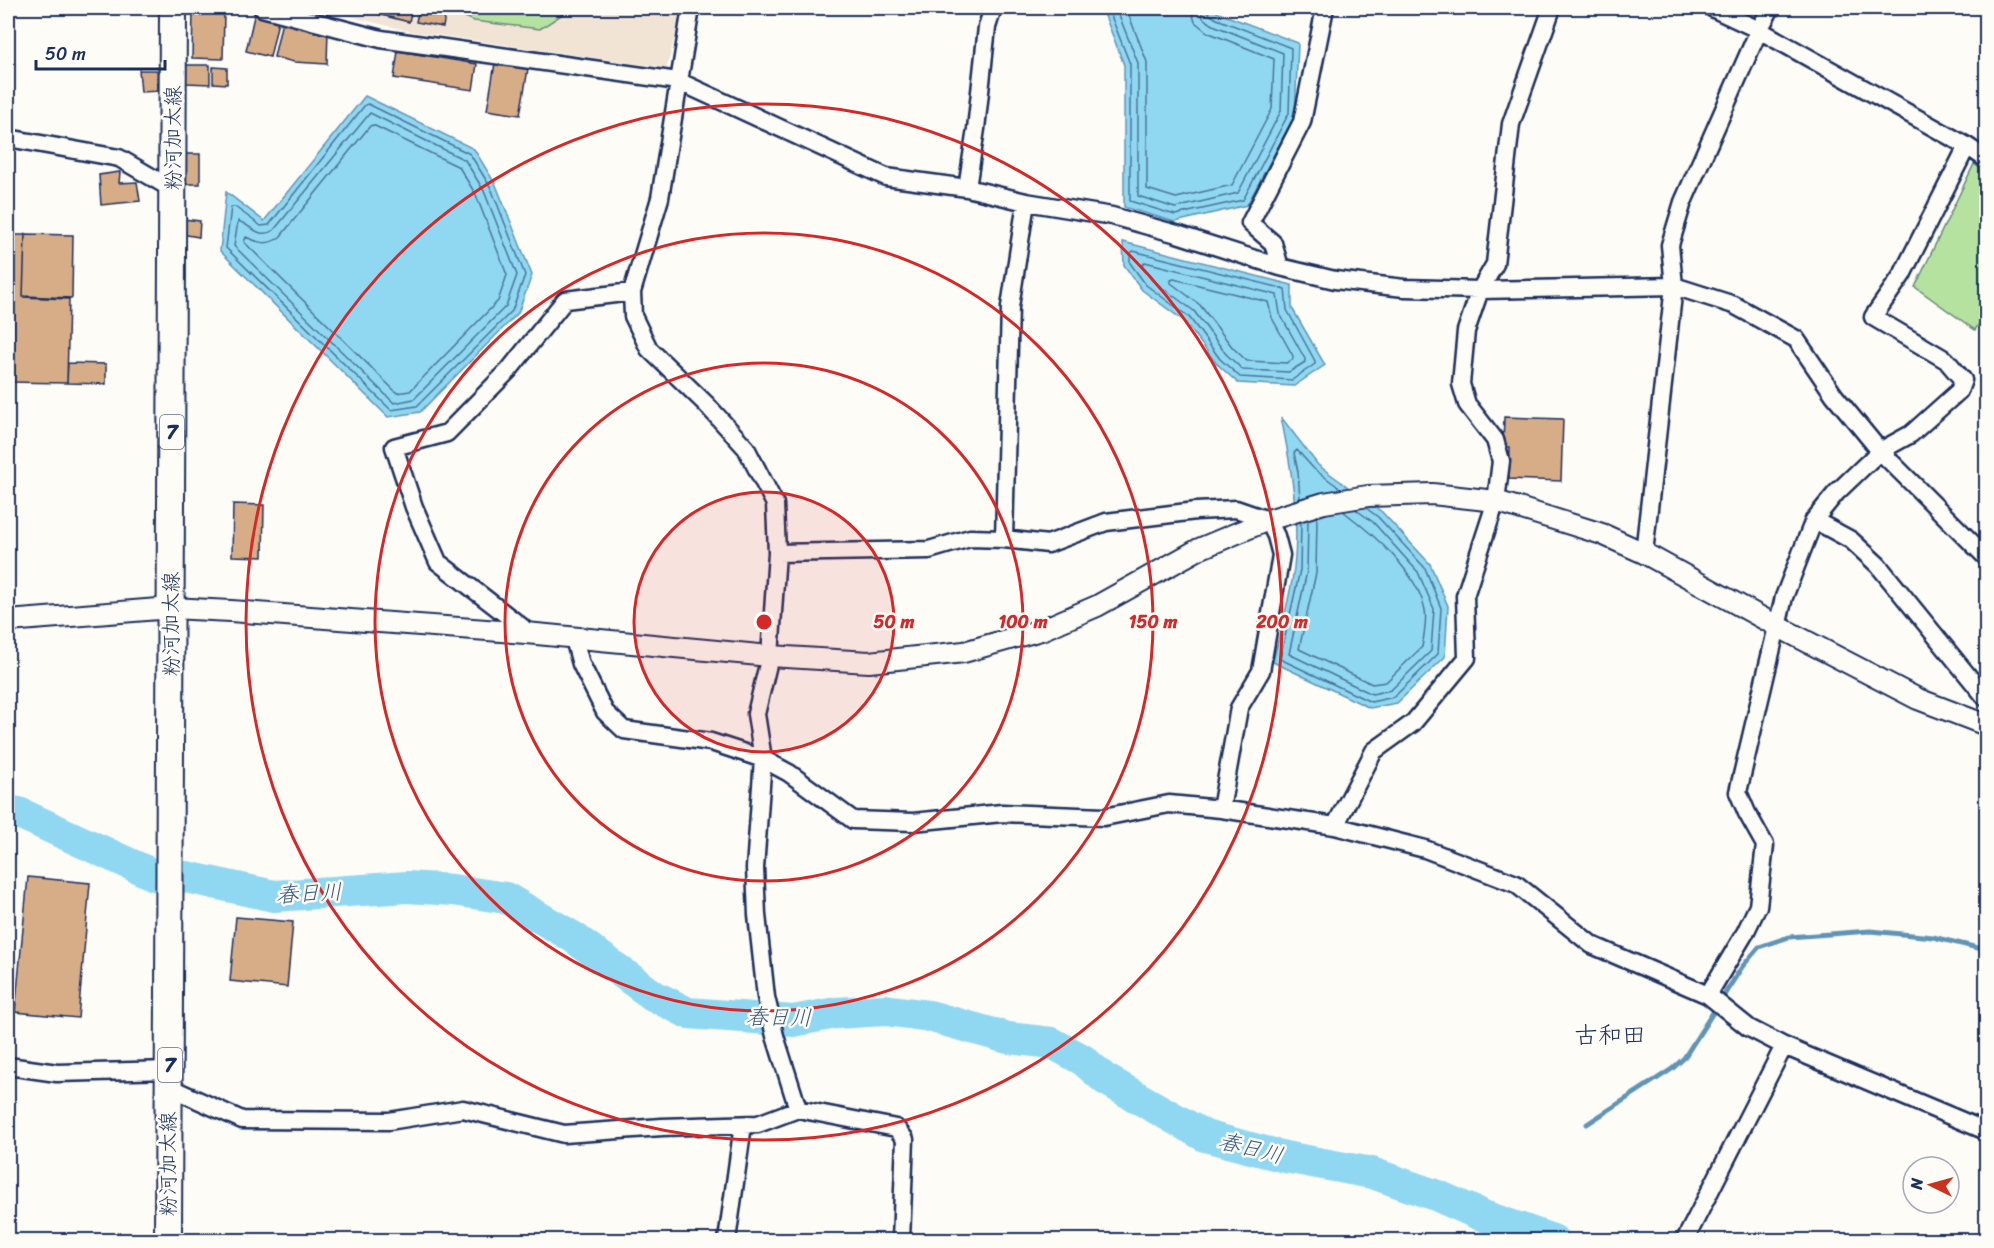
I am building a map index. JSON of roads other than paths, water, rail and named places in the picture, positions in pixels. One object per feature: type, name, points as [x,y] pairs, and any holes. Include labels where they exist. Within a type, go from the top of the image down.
[{"type":"main road","name":"粉河加太線","points":[[168,1240],[173,8]]},
{"type":"street","points":[[262,8],[381,39],[678,81],[886,177],[967,188],[1026,202],[1112,216],[1280,267],[1335,280],[1404,288],[1480,291],[1674,286],[1734,305],[1796,339],[1834,394],[1880,450],[1986,557]]},
{"type":"street","points":[[691,8],[660,198],[632,292],[633,316],[649,349],[706,404],[746,448],[775,504],[777,553],[770,656],[756,714],[763,759],[754,868],[766,997],[775,1036],[798,1109]]},
{"type":"street","points":[[967,188],[987,27],[993,8]]},
{"type":"street","points":[[1280,267],[1273,243],[1250,223],[1302,122],[1325,8]]},
{"type":"street","points":[[1335,826],[1374,751],[1413,723],[1467,658],[1466,596],[1496,501],[1501,461],[1495,440],[1467,404],[1461,384],[1466,331],[1480,291],[1495,264],[1510,124],[1552,8]]},
{"type":"street","points":[[1712,8],[1759,30],[1967,146],[1986,159]]},
{"type":"street","points":[[1644,553],[1674,286],[1670,245],[1683,202],[1759,30],[1771,8]]},
{"type":"street","points":[[8,138],[118,158],[172,189]]},
{"type":"street","points":[[1708,995],[1745,933],[1758,906],[1765,845],[1738,792],[1784,597],[1814,520],[1836,494],[1880,450],[1911,434],[1959,391],[1963,380],[1946,360],[1873,317],[1902,275],[1967,146]]},
{"type":"street","points":[[1004,538],[1010,307],[1026,202]]},
{"type":"street","points":[[526,633],[522,627],[438,562],[414,507],[394,447],[447,433],[509,370],[565,300],[632,292]]},
{"type":"street","points":[[8,621],[171,608],[526,633],[770,656],[869,662],[964,652],[1041,630],[1097,606],[1199,549],[1268,520],[1324,503],[1368,496],[1432,494],[1496,501],[1602,534],[1644,553],[1777,627],[1918,699],[1986,725]]},
{"type":"street","points":[[777,553],[929,550],[970,538],[1004,538],[1048,543],[1106,522],[1236,508],[1268,520],[1276,536],[1281,555],[1261,671],[1239,708],[1221,809]]},
{"type":"street","points":[[1814,520],[1851,540],[1878,565],[1986,699]]},
{"type":"street","points":[[574,639],[581,664],[605,712],[624,730],[711,742],[763,759],[789,773],[853,820],[913,822],[1002,813],[1104,817],[1168,804],[1221,809],[1335,826],[1425,849],[1516,884],[1592,945],[1708,995],[1749,1028],[1784,1046],[1986,1131]]},
{"type":"street","points":[[1688,1233],[1784,1046]]},
{"type":"street","points":[[8,1065],[57,1073],[169,1078],[243,1120],[389,1121],[463,1109],[564,1134],[662,1127],[758,1124],[798,1109],[896,1128],[905,1139],[901,1240]]},
{"type":"street","points":[[727,1240],[743,1125]]},
{"type":"water","points":[[1102,8],[1210,8],[1298,43],[1295,115],[1247,205],[1175,222],[1124,207],[1124,65]]},
{"type":"water","points":[[365,96],[474,149],[496,185],[532,275],[518,313],[420,412],[388,417],[220,251],[226,192],[264,221]]},
{"type":"water","points":[[1123,242],[1292,285],[1292,308],[1325,365],[1294,386],[1238,383],[1216,363],[1184,321],[1142,290],[1124,265]]},
{"type":"water","points":[[1281,417],[1318,465],[1382,512],[1430,564],[1448,606],[1445,657],[1397,703],[1370,708],[1273,662],[1290,591],[1296,549],[1294,492]]},
{"type":"waterway","name":"春日川","points":[[8,811],[19,813],[154,875],[186,877],[274,896],[407,887],[453,890],[506,898],[573,937],[654,996],[688,1013],[793,1021],[836,1013],[885,1010],[929,1016],[1008,1038],[1052,1043],[1083,1060],[1105,1079],[1205,1136],[1285,1157],[1372,1173],[1553,1240]]},
{"type":"waterway","points":[[1587,1124],[1672,1069],[1684,1058],[1742,967],[1759,947],[1789,937],[1870,931],[1933,937],[1986,950]]},
{"type":"district","name":"古和田","points":[[1610,1035]]}]
